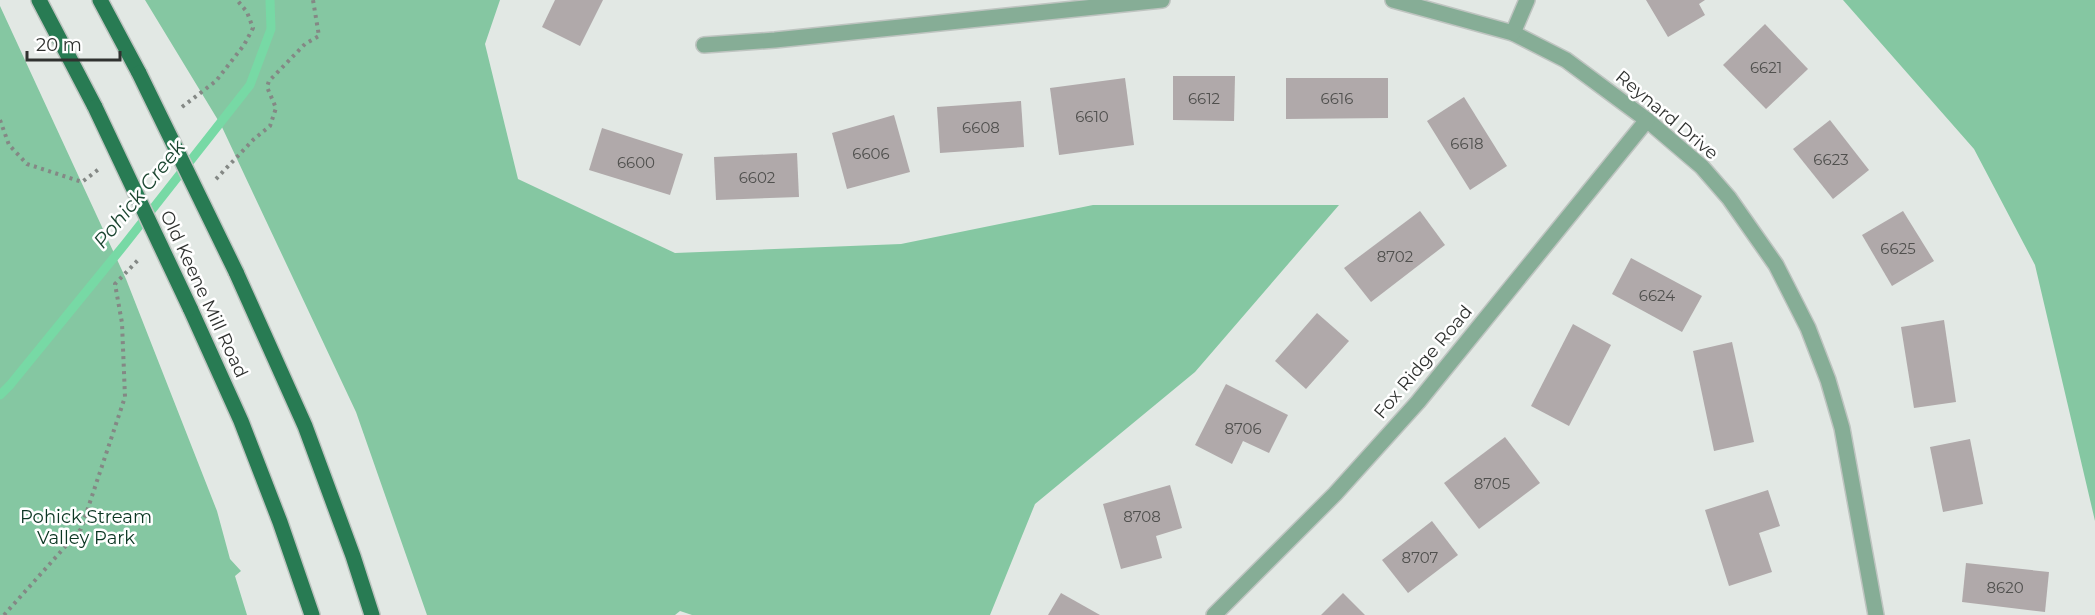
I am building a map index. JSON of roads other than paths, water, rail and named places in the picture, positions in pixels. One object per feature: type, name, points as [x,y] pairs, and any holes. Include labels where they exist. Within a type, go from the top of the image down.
[{"type":"main road","name":"Old Keene Mill Road","points":[[39,0],[95,106],[241,421],[312,615]]},
{"type":"main road","name":"Old Keene Mill Road","points":[[100,0],[139,73],[236,272],[305,426],[353,556],[372,615]]},
{"type":"street","points":[[704,45],[775,40],[1162,0]]},
{"type":"street","name":"Reynard Drive","points":[[1394,0],[1513,33],[1566,60],[1647,120],[1702,167],[1730,198],[1776,265],[1808,328],[1828,380],[1842,428],[1876,615]]},
{"type":"street","points":[[1513,33],[1527,0]]},
{"type":"street","name":"Fox Ridge Road","points":[[1214,615],[1335,494],[1418,402],[1647,120]]},
{"type":"waterway","name":"Pohick Creek","points":[[0,395],[125,244],[250,85],[271,29],[270,0]]},
{"type":"park label","name":"Pohick Stream Valley Park","points":[[86,527]]}]
